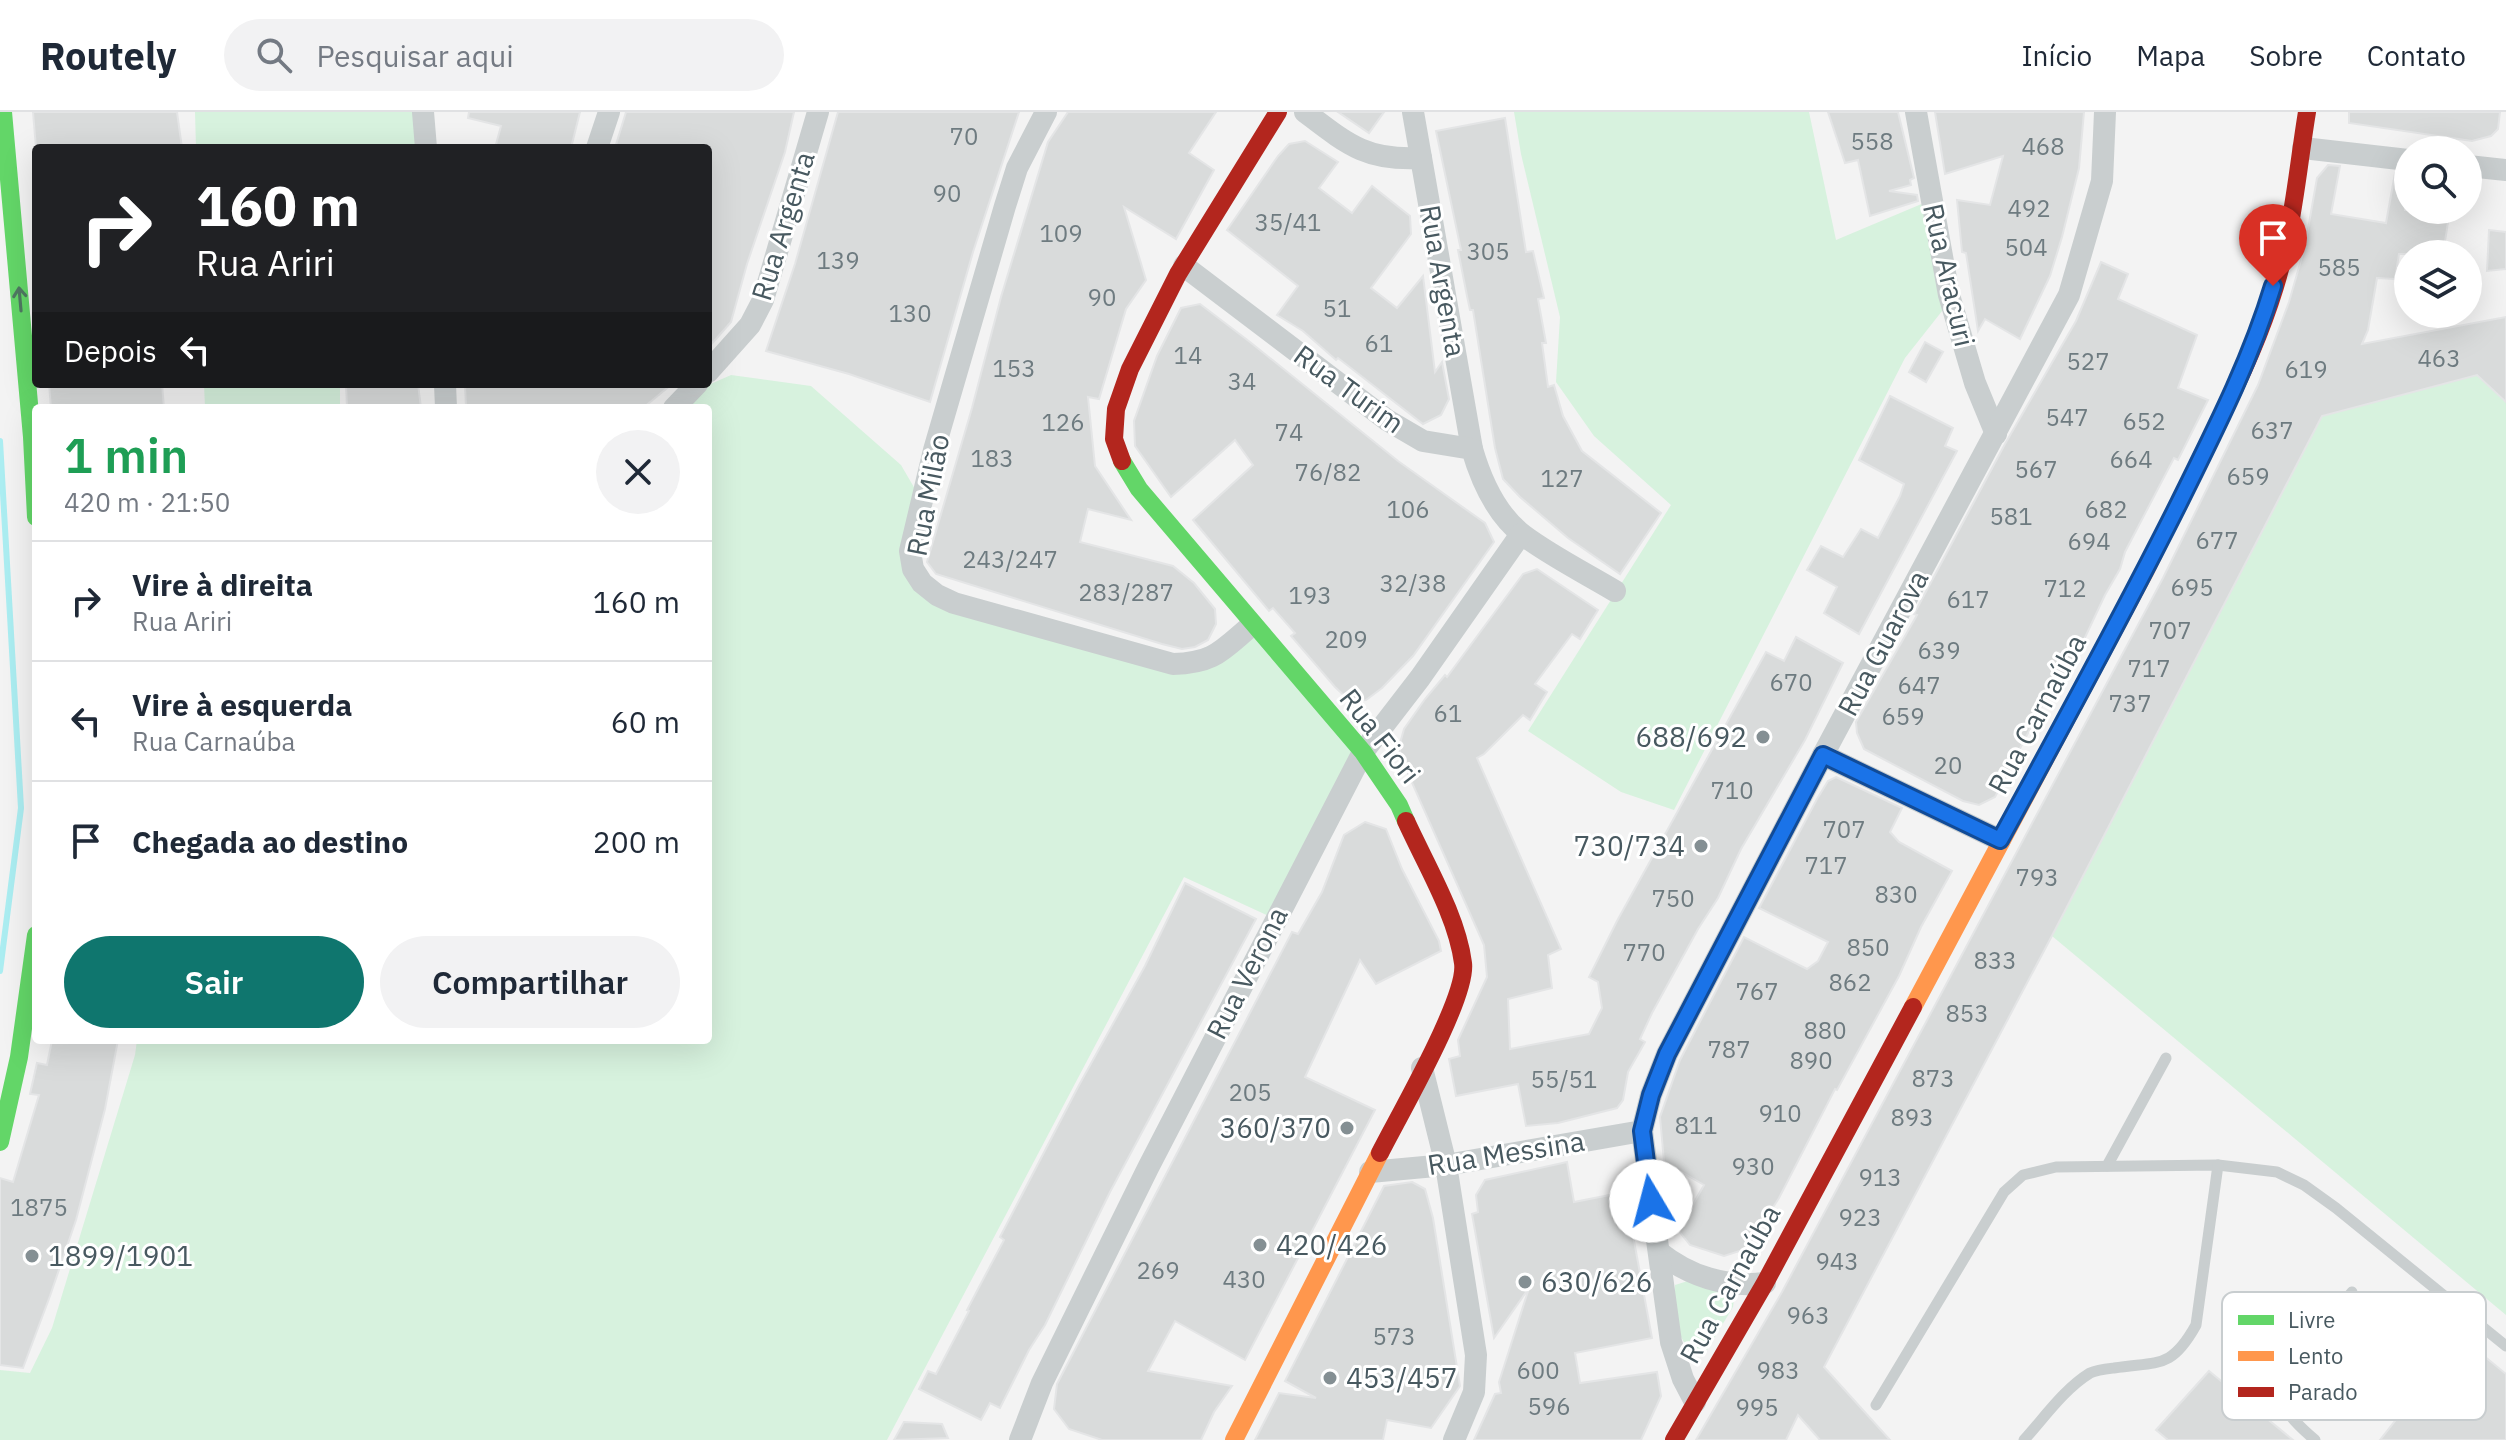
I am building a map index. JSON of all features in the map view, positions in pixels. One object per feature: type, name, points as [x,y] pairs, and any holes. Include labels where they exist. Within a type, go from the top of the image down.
[{"type":"street","points":[[3,112],[32,441]]},
{"type":"street","points":[[423,112],[426,144]]},
{"type":"street","points":[[598,144],[609,112]]},
{"type":"street","name":"Rua Argenta","points":[[712,368],[750,325],[763,300],[818,112]]},
{"type":"street","name":"Rua Milão","points":[[1046,112],[1017,168],[934,450],[910,551],[913,569],[922,583],[954,603],[1173,664],[1198,663],[1211,658],[1252,625]]},
{"type":"street","name":"Rua Fiori","points":[[1234,1440],[1457,1000],[1464,967],[1457,934],[1399,805],[1363,752],[1139,489],[1120,458],[1114,439],[1114,419],[1121,390],[1141,343],[1278,112]]},
{"type":"street","points":[[1305,112],[1371,155],[1421,158]]},
{"type":"street","name":"Rua Argenta","points":[[1413,112],[1472,449]]},
{"type":"street","name":"Rua Aracuri","points":[[1916,112],[1949,295],[1975,383],[1996,434]]},
{"type":"street","name":"Rua Guarova","points":[[1695,1402],[1683,1379],[1671,1342],[1642,1131],[1651,1095],[1667,1054],[1823,755],[2069,295],[2102,181],[2105,112]]},
{"type":"street","name":"Rua Carnaúba","points":[[1674,1440],[1765,1283],[2146,570],[2240,378],[2287,241],[2307,112]]},
{"type":"street","points":[[2303,148],[2394,158]]},
{"type":"street","points":[[2482,167],[2506,170]]},
{"type":"street","name":"Rua Turim","points":[[1184,266],[1387,420],[1423,441],[1472,449]]},
{"type":"street","points":[[678,404],[693,388]]},
{"type":"street","points":[[1472,449],[1480,477],[1500,509],[1521,534],[1615,591]]},
{"type":"street","name":"Rua Verona","points":[[1020,1440],[1042,1383],[1148,1168],[1363,752],[1420,678],[1521,534]]},
{"type":"street","points":[[1823,755],[2000,840]]},
{"type":"street","points":[[0,1142],[4,1106],[19,1057],[32,964]]},
{"type":"street","points":[[1422,1068],[1446,1165],[1476,1355],[1474,1392],[1454,1440]]},
{"type":"street","name":"Rua Messina","points":[[1370,1172],[1446,1165],[1642,1131]]},
{"type":"street","points":[[1659,1252],[1689,1273],[1738,1284],[1765,1283]]},
{"type":"lane","points":[[2107,1166],[2166,1058]]},
{"type":"lane","points":[[2024,1440],[2072,1386],[2092,1372],[2158,1364],[2176,1354],[2186,1343],[2196,1325],[2218,1165]]},
{"type":"lane","points":[[1876,1405],[2004,1192],[2023,1175],[2056,1167],[2218,1165],[2277,1172],[2304,1185],[2440,1292]]},
{"type":"lane","points":[[2486,1330],[2506,1346]]},
{"type":"lane","points":[[2293,1420],[2315,1440]]},
{"type":"green space","points":[[195,112],[424,112],[426,144],[196,144]]},
{"type":"green space","points":[[1514,112],[1809,112],[1836,240],[1931,200],[1946,306],[1905,358],[1674,810],[1621,792],[1528,731],[1671,505],[1594,436],[1556,382],[1560,317]]},
{"type":"green space","points":[[731,375],[811,386],[901,465],[922,501],[913,569],[922,583],[1173,663],[1252,625],[1363,752],[1275,919],[1184,877],[887,1440],[0,1440],[0,1370],[30,1373],[52,1328],[136,1044],[712,1044],[712,404],[678,404],[688,394],[702,388],[712,388],[712,383]]},
{"type":"green space","points":[[2477,375],[2506,402],[2506,1315],[2486,1298],[2486,1292],[2478,1292],[2052,936],[2322,416]]},
{"type":"green space","points":[[204,388],[340,388],[340,404],[205,404]]},
{"type":"green space","points":[[1691,1280],[1735,1292],[1733,1307],[1704,1355],[1686,1345],[1676,1317],[1675,1285]]},
{"type":"building","points":[[33,112],[177,112],[181,144],[36,144]]},
{"type":"building","points":[[469,112],[580,112],[572,144],[496,144],[501,126],[468,118]]},
{"type":"building","points":[[626,112],[794,112],[785,152],[731,322],[712,343],[712,144],[616,144]]},
{"type":"building","points":[[838,112],[1019,112],[973,252],[930,402],[849,374],[766,351],[795,264]]},
{"type":"building","points":[[1068,112],[1216,112],[1189,153],[1214,170],[1176,239],[1124,207],[1146,280],[1126,309],[1099,399],[1088,397],[1095,466],[1131,520],[1088,509],[1080,542],[1173,566],[1194,583],[1215,609],[1216,624],[1208,640],[1195,647],[1182,649],[1162,644],[936,574],[927,562],[1048,142]]},
{"type":"building","points":[[1338,112],[1384,112],[1369,133]]},
{"type":"building","points":[[1828,112],[1898,112],[1914,178],[1910,180],[1911,185],[1889,191],[1917,195],[1918,201],[1870,216],[1858,160],[1845,163]]},
{"type":"building","points":[[1935,112],[2084,112],[2079,168],[2062,237],[2050,276],[2020,339],[1985,319],[1978,331],[1966,253],[1962,252],[1957,200],[1990,205],[2003,156],[1945,174]]},
{"type":"building","points":[[2349,112],[2500,112],[2498,129],[2491,136],[2482,138],[2438,136],[2349,123]]},
{"type":"building","points":[[1505,118],[1526,252],[1533,251],[1544,298],[1538,299],[1546,343],[1542,343],[1548,387],[1554,385],[1563,416],[1582,451],[1661,513],[1620,574],[1568,538],[1520,497],[1503,479],[1495,448],[1473,310],[1470,310],[1467,296],[1458,250],[1461,250],[1436,131]]},
{"type":"building","points":[[1305,141],[1338,162],[1319,188],[1352,213],[1372,186],[1410,216],[1411,234],[1371,288],[1397,308],[1423,276],[1435,372],[1442,362],[1449,399],[1441,415],[1423,424],[1338,358],[1336,360],[1303,331],[1277,315],[1298,286],[1227,230],[1278,156],[1289,144]]},
{"type":"building","points":[[2328,165],[2340,166],[2331,214],[2386,223],[2394,179],[2394,224],[2448,224],[2445,240],[2394,240],[2394,279],[2377,278],[2368,330],[2362,344],[2447,328],[2482,328],[2482,322],[2506,317],[2506,402],[2477,375],[2322,416],[1824,1367],[1890,1440],[1820,1440],[1798,1415],[1786,1440],[1696,1440],[1782,1292],[2163,578],[2258,385],[2289,302],[2305,246],[2317,178]]},
{"type":"building","points":[[2489,230],[2506,232],[2506,269],[2487,271]]},
{"type":"building","points":[[2101,262],[2128,274],[2118,299],[2197,335],[2178,388],[2208,400],[2178,460],[2174,458],[2125,552],[2120,569],[2073,663],[2064,675],[2059,673],[1995,797],[1979,805],[1963,801],[1864,749],[1856,722],[1917,615],[1914,614],[2005,444],[2076,321]]},
{"type":"building","points":[[1200,304],[1398,461],[1485,523],[1494,542],[1413,656],[1366,700],[1350,701],[1335,687],[1291,636],[1295,633],[1273,608],[1269,611],[1193,520],[1253,465],[1235,440],[1171,497],[1135,446],[1134,421],[1157,356],[1181,308]]},
{"type":"building","points":[[1925,342],[1943,352],[1926,382],[1909,372]]},
{"type":"building","points":[[49,388],[162,388],[164,404],[51,404]]},
{"type":"building","points":[[346,388],[418,388],[420,404],[347,404]]},
{"type":"building","points":[[465,388],[667,388],[648,404],[466,404]]},
{"type":"building","points":[[1890,396],[1953,428],[1945,446],[1957,451],[1859,634],[1824,613],[1837,587],[1807,570],[1821,546],[1843,557],[1861,529],[1878,538],[1900,496],[1904,484],[1859,460]]},
{"type":"building","points":[[1537,569],[1598,610],[1580,639],[1572,634],[1535,684],[1547,692],[1530,720],[1523,715],[1477,758],[1561,949],[1548,955],[1552,988],[1508,999],[1510,1049],[1589,1034],[1602,1008],[1598,982],[1589,977],[1766,652],[1784,661],[1796,637],[1843,663],[1805,740],[1741,849],[1718,898],[1652,1013],[1640,1039],[1645,1042],[1628,1072],[1623,1100],[1617,1108],[1558,1123],[1526,1126],[1518,1084],[1456,1096],[1449,1059],[1460,1056],[1458,1040],[1487,977],[1484,945],[1399,747],[1404,729],[1425,699],[1445,675],[1447,677],[1523,574]]},
{"type":"building","points":[[1836,777],[1902,808],[1890,832],[1899,842],[1952,871],[1779,1198],[1746,1249],[1724,1256],[1690,1245],[1678,1230],[1704,1185],[1664,1162],[1660,1117],[1680,1060],[1744,937],[1807,969],[1818,961],[1828,942],[1759,908],[1817,799],[1828,781]]},
{"type":"building","points":[[1365,822],[1386,829],[1441,951],[1376,984],[1360,960],[1305,1077],[1375,1110],[1245,1360],[1175,1321],[1148,1371],[1232,1386],[1214,1412],[1201,1440],[1102,1440],[1069,1429],[1054,1409],[1057,1384],[1292,932],[1298,934],[1322,892],[1344,835]]},
{"type":"building","points":[[1185,883],[1256,919],[1110,1192],[1045,1325],[1000,1408],[990,1403],[981,1420],[919,1389],[928,1371],[936,1374],[1004,1240],[1000,1237],[1145,966]]},
{"type":"building","points":[[51,1044],[117,1044],[105,1109],[76,1220],[23,1368],[0,1365],[0,1178],[13,1182],[39,1095],[30,1094],[37,1063],[47,1065]]},
{"type":"building","points":[[1567,1162],[1574,1202],[1625,1192],[1652,1338],[1575,1353],[1580,1383],[1657,1372],[1661,1396],[1641,1440],[1474,1440],[1495,1394],[1501,1393],[1499,1382],[1529,1288],[1494,1338],[1472,1214],[1478,1212],[1476,1195],[1485,1180]]},
{"type":"building","points":[[1412,1182],[1425,1189],[1433,1218],[1460,1386],[1431,1428],[1387,1420],[1383,1440],[1255,1440],[1279,1393],[1316,1398],[1285,1381],[1384,1186]]},
{"type":"building","points":[[2486,1358],[2506,1374],[2506,1440],[2380,1440],[2396,1420],[2486,1420]]},
{"type":"building","points":[[2209,1371],[2222,1382],[2222,1420],[2269,1420],[2293,1440],[2168,1440],[2156,1430]]},
{"type":"building","points":[[904,1422],[942,1424],[948,1438],[894,1440]]},
{"type":"waterway","points":[[0,441],[21,808],[0,971]]},
{"type":"traffic: fast","points":[[3,112],[32,437]]},
{"type":"traffic: fast","points":[[1122,461],[1139,489],[1363,752],[1399,805],[1406,821]]},
{"type":"traffic: fast","points":[[0,1142],[19,1057],[32,964]]},
{"type":"traffic: slow","points":[[1913,1007],[2146,570],[2226,406]]},
{"type":"traffic: slow","points":[[1234,1440],[1380,1153]]},
{"type":"traffic: jam","points":[[1122,461],[1114,439],[1116,409],[1130,369],[1178,274],[1278,112]]},
{"type":"traffic: jam","points":[[2226,406],[2254,345],[2276,282],[2290,223],[2307,112]]},
{"type":"traffic: jam","points":[[1380,1153],[1444,1029],[1462,979],[1460,945],[1448,909],[1406,821]]},
{"type":"traffic: jam","points":[[1674,1440],[1765,1283],[1913,1007]]},
{"type":"place","name":"688/692","points":[[1763,737]]},
{"type":"place","name":"730/734","points":[[1701,846]]},
{"type":"place","name":"360/370","points":[[1347,1128]]},
{"type":"place","name":"420/426","points":[[1260,1245]]},
{"type":"place","name":"1899/1901","points":[[32,1256]]},
{"type":"place","name":"630/626","points":[[1525,1282]]},
{"type":"place","name":"453/457","points":[[1330,1378]]},
{"type":"route","points":[[1651,1201],[1642,1131],[1651,1095],[1667,1054],[1823,755],[2000,840],[2146,570],[2240,378],[2273,286]]}]
